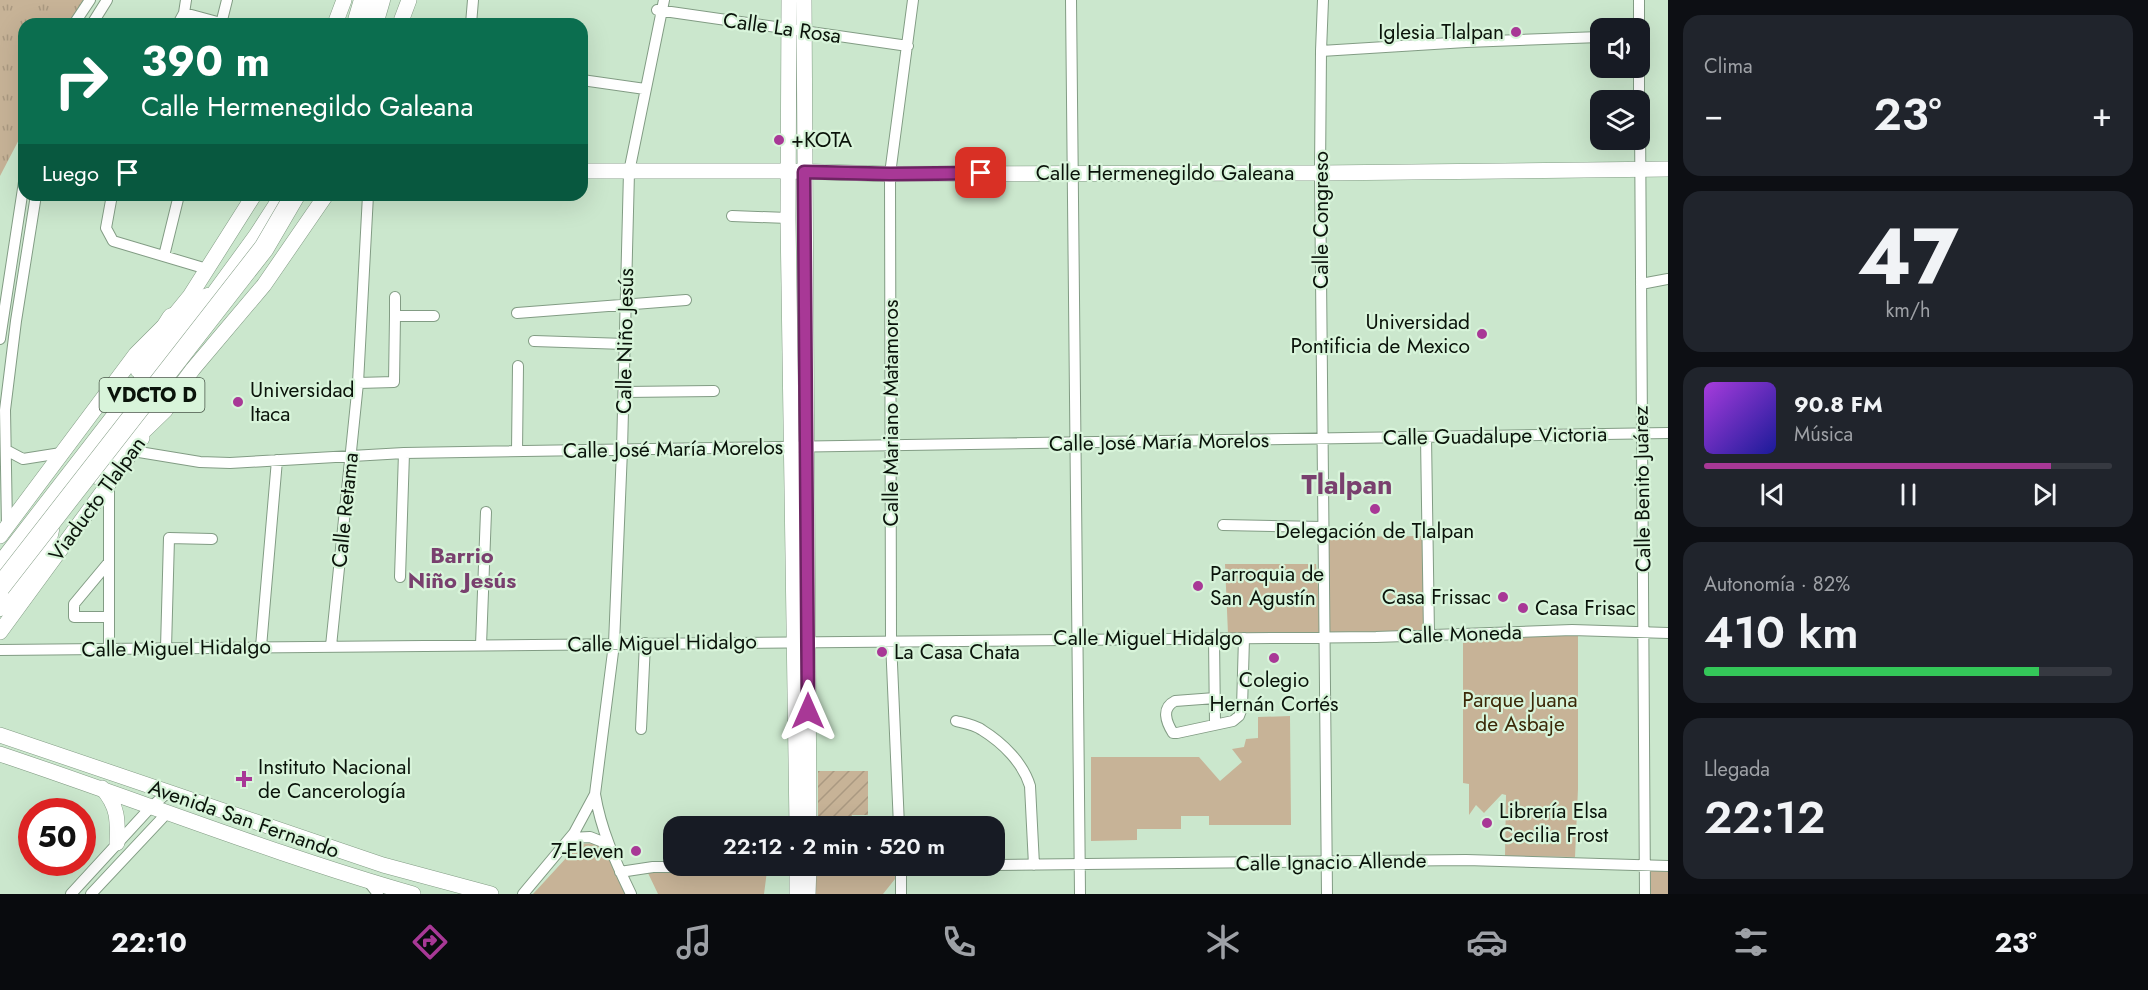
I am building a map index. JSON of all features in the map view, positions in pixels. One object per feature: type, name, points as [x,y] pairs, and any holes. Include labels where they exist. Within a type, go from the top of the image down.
[{"type":"highway","points":[[361,18],[366,0]]},
{"type":"highway","points":[[373,18],[378,0]]},
{"type":"highway","name":"Viaducto Tlalpan","points":[[0,592],[45,522],[246,248],[276,201]]},
{"type":"highway","points":[[0,572],[193,325],[258,237],[281,201]]},
{"type":"highway","points":[[0,587],[264,248],[293,201]]},
{"type":"highway","name":"Viaducto Tlalpan","points":[[71,488],[250,267],[289,213],[294,201]]},
{"type":"highway","points":[[71,488],[88,443],[134,380],[172,318]]},
{"type":"highway","points":[[71,488],[164,408]]},
{"type":"highway","points":[[0,606],[46,543],[45,522]]},
{"type":"highway","name":"Viaducto Tlalpan","points":[[2,547],[45,522]]},
{"type":"main road","points":[[337,18],[344,0]]},
{"type":"main road","points":[[402,18],[409,0]]},
{"type":"main road","points":[[789,0],[797,30]]},
{"type":"main road","points":[[804,0],[797,30],[796,171],[801,642],[809,816]]},
{"type":"main road","name":"Calle Hermenegildo Galeana","points":[[588,171],[796,171],[890,174],[1668,169]]},
{"type":"main road","points":[[796,171],[789,218],[799,447]]},
{"type":"main road","points":[[2,547],[61,453],[136,354],[172,318],[207,269],[250,201]]},
{"type":"main road","name":"Viaducto Tlalpan","points":[[0,632],[193,369],[264,285],[322,201]]},
{"type":"main road","points":[[796,816],[801,642]]},
{"type":"main road","name":"Avenida San Fernando","points":[[1,734],[167,793],[383,865],[491,894]]},
{"type":"main road","name":"Avenida San Fernando","points":[[0,754],[102,788],[150,808],[298,859],[413,894]]},
{"type":"main road","points":[[102,788],[112,799],[117,815],[117,843]]},
{"type":"main road","points":[[298,859],[312,841]]},
{"type":"main road","points":[[797,876],[797,894]]},
{"type":"main road","points":[[808,894],[809,876]]},
{"type":"street","points":[[78,18],[90,0]]},
{"type":"street","points":[[96,18],[107,0]]},
{"type":"street","points":[[181,18],[186,0]]},
{"type":"street","points":[[222,18],[227,0]]},
{"type":"street","points":[[472,18],[473,0]]},
{"type":"street","name":"Calle Mariano Matamoros","points":[[899,816],[891,641],[890,174],[913,0]]},
{"type":"street","points":[[1071,0],[1080,894]]},
{"type":"street","name":"Calle Congreso","points":[[1323,0],[1320,51],[1320,173],[1327,894]]},
{"type":"street","points":[[1639,0],[1639,18]]},
{"type":"street","name":"Calle La Rosa","points":[[661,7],[908,46]]},
{"type":"street","name":"Calle Niño Jesús","points":[[631,894],[608,844],[599,818],[595,794],[614,644],[624,392],[629,172],[661,7]]},
{"type":"street","points":[[184,13],[201,18]]},
{"type":"street","points":[[1320,51],[1590,37]]},
{"type":"street","points":[[588,81],[645,88]]},
{"type":"street","name":"Calle Benito Juárez","points":[[1640,150],[1645,894]]},
{"type":"street","points":[[0,339],[21,201]]},
{"type":"street","points":[[2,547],[6,450],[2,412],[35,201]]},
{"type":"street","points":[[111,201],[106,228],[113,241],[207,269]]},
{"type":"street","points":[[164,256],[178,201]]},
{"type":"street","name":"Calle Retama","points":[[331,646],[358,383],[368,201]]},
{"type":"street","points":[[732,216],[789,218]]},
{"type":"street","points":[[1641,284],[1668,279]]},
{"type":"street","points":[[358,383],[394,382],[395,297]]},
{"type":"street","points":[[517,313],[686,300]]},
{"type":"street","points":[[395,316],[434,316]]},
{"type":"street","points":[[2,320],[16,321]]},
{"type":"street","points":[[534,341],[625,344]]},
{"type":"street","points":[[517,451],[518,366]]},
{"type":"street","points":[[624,392],[714,391]]},
{"type":"street","name":"Calle Guadalupe Victoria","points":[[1323,440],[1668,433]]},
{"type":"street","points":[[1426,437],[1429,635]]},
{"type":"street","name":"Calle José María Morelos","points":[[133,451],[200,462],[230,463],[404,453],[1323,440]]},
{"type":"street","points":[[6,450],[23,459],[61,453]]},
{"type":"street","points":[[400,577],[404,453]]},
{"type":"street","points":[[261,647],[277,460]]},
{"type":"street","points":[[109,484],[109,648]]},
{"type":"street","points":[[481,645],[486,512]]},
{"type":"street","points":[[1223,525],[1322,527]]},
{"type":"street","points":[[166,648],[169,538],[212,539]]},
{"type":"street","points":[[109,562],[74,604],[74,617],[109,617]]},
{"type":"street","name":"Calle Moneda","points":[[1323,637],[1572,630],[1668,633]]},
{"type":"street","name":"Calle Miguel Hidalgo","points":[[0,650],[1323,637]]},
{"type":"street","points":[[1214,638],[1215,724]]},
{"type":"street","points":[[1215,698],[1175,701],[1169,704],[1166,716],[1173,733],[1233,721],[1239,716],[1242,708],[1244,638]]},
{"type":"street","points":[[641,729],[645,643]]},
{"type":"street","points":[[956,721],[981,728],[1017,760],[1027,775],[1030,786],[1034,865]]},
{"type":"street","points":[[71,894],[150,808],[167,793]]},
{"type":"street","points":[[523,894],[570,838],[595,794]]},
{"type":"street","points":[[91,894],[167,813]]},
{"type":"street","points":[[570,838],[590,837],[608,844]]},
{"type":"street","name":"Calle Ignacio Allende","points":[[1005,866],[1466,860],[1668,866]]},
{"type":"street","name":"Calle Ignacio Allende","points":[[620,872],[663,867]]},
{"type":"street","points":[[901,876],[901,894]]},
{"type":"street","points":[[368,881],[378,894]]},
{"type":"green space","points":[[0,0],[90,0],[80,18],[18,18],[18,142],[0,176]]},
{"type":"green space","points":[[1424,536],[1429,635],[1325,635],[1328,537]]},
{"type":"green space","points":[[1225,564],[1316,564],[1322,635],[1228,634]]},
{"type":"green space","name":"Parque Juana de Asbaje","points":[[1578,631],[1578,789],[1575,857],[1505,856],[1506,795],[1502,794],[1484,813],[1476,805],[1469,815],[1469,784],[1463,783],[1463,635]]},
{"type":"green space","points":[[1290,716],[1291,825],[1209,825],[1209,816],[1181,816],[1181,829],[1137,829],[1137,840],[1091,841],[1091,757],[1199,757],[1220,781],[1242,762],[1232,749],[1244,747],[1246,739],[1258,738],[1258,717]]},
{"type":"green space","points":[[818,771],[868,771],[868,815],[818,816]]},
{"type":"green space","points":[[598,843],[610,859],[626,894],[533,894],[579,844]]},
{"type":"green space","points":[[1648,869],[1668,869],[1668,894],[1648,894]]},
{"type":"green space","points":[[648,873],[663,873],[663,876],[766,876],[764,894],[658,894]]},
{"type":"green space","points":[[811,876],[895,876],[883,894],[811,894]]},
{"type":"place","name":"Iglesia Tlalpan","points":[[1516,32]]},
{"type":"place","name":"+KOTA","points":[[779,140]]},
{"type":"place","name":"Universidad Pontificia de Mexico","points":[[1482,334]]},
{"type":"place","name":"Universidad Itaca","points":[[238,402]]},
{"type":"place","name":"Delegación de Tlalpan","points":[[1375,509]]},
{"type":"place","name":"Parroquia de San Agustín","points":[[1198,586]]},
{"type":"place","name":"Casa Frissac","points":[[1503,597]]},
{"type":"place","name":"Casa Frisac","points":[[1523,608]]},
{"type":"place","name":"La Casa Chata","points":[[882,652]]},
{"type":"place","name":"Colegio Hernán Cortés","points":[[1274,658]]},
{"type":"place","name":"Instituto Nacional de Cancerología","points":[[244,779]]},
{"type":"place","name":"Librería Elsa Cecilia Frost","points":[[1487,823]]},
{"type":"place","name":"7-Eleven","points":[[636,851]]},
{"type":"district","name":"Tlalpan","points":[[1347,484]]},
{"type":"district","name":"Barrio Niño Jesús","points":[[462,568]]},
{"type":"route","points":[[808,711],[804,172],[981,173]]}]
